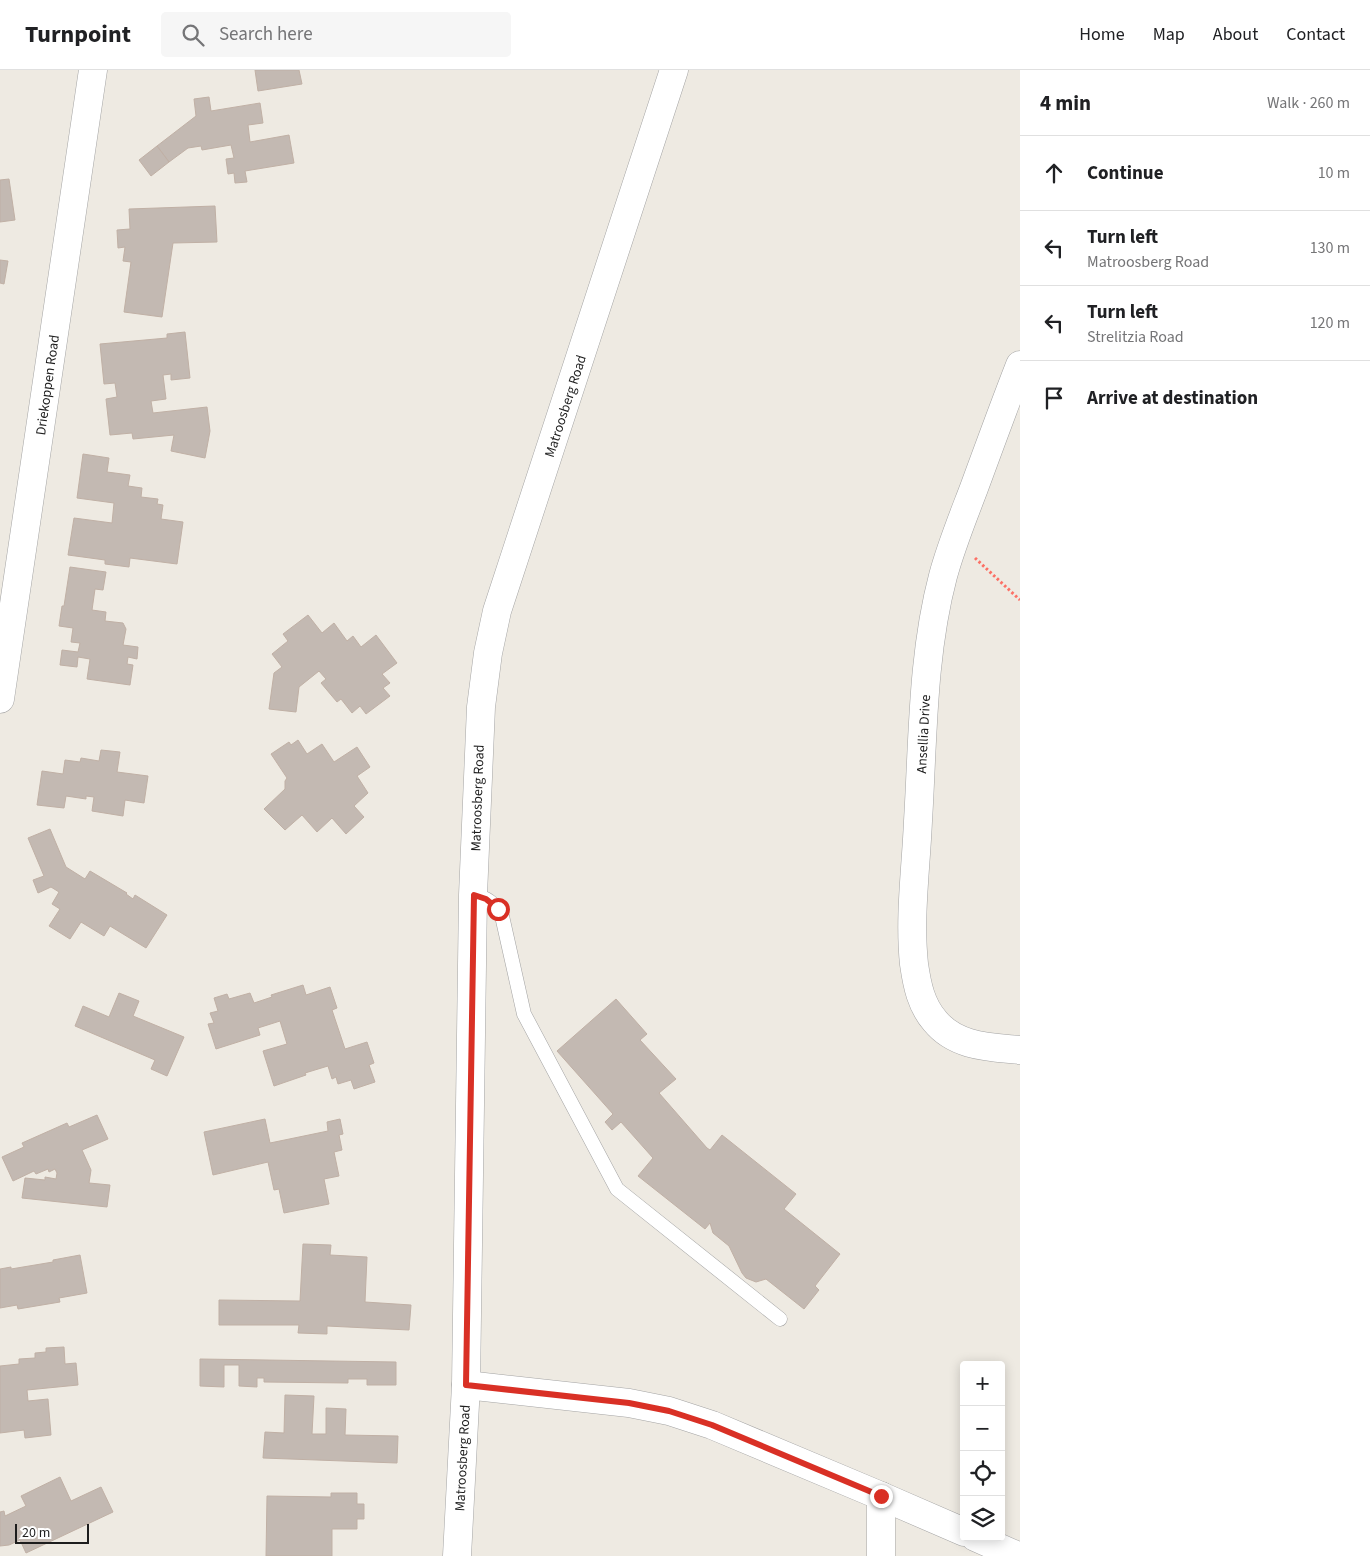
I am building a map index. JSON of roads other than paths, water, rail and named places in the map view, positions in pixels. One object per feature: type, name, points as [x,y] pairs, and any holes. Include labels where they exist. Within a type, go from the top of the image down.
[{"type":"street","name":"Driekoppen Road","points":[[0,699],[93,70]]},
{"type":"street","name":"Matroosberg Road","points":[[457,1556],[466,1385],[474,895],[481,707],[488,653],[497,611],[674,70]]},
{"type":"street","name":"Ansellia Drive","points":[[1020,365],[955,539],[937,603],[928,662],[913,927],[914,963],[920,993],[927,1010],[944,1031],[959,1040],[976,1045],[1020,1050]]},
{"type":"street","points":[[466,1385],[629,1403],[669,1411],[712,1425],[960,1530]]},
{"type":"street","points":[[881,1496],[881,1556]]},
{"type":"street","points":[[984,1541],[1018,1556]]},
{"type":"lane","points":[[474,895],[492,903],[502,916],[524,1014],[617,1189],[780,1319]]}]
